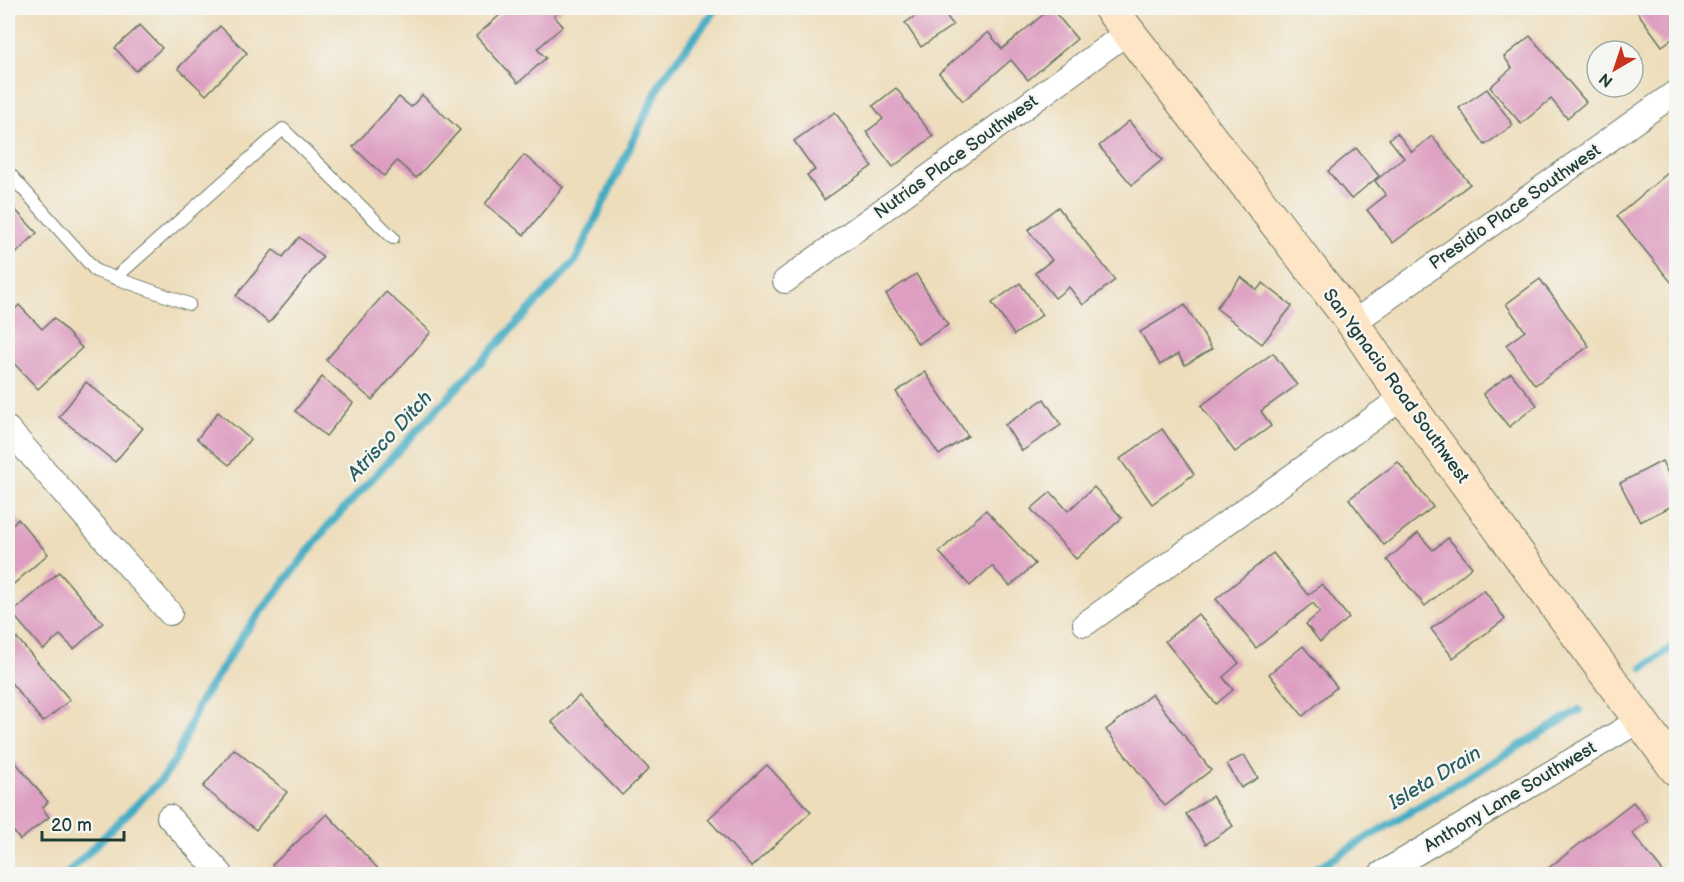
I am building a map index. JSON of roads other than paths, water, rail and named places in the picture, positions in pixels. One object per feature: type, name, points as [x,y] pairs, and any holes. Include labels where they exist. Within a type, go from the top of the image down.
[{"type":"street","name":"Nutrias Place Southwest","points":[[784,281],[1119,20]]},
{"type":"street","name":"San Ygnacio Road Southwest","points":[[1119,20],[1353,322],[1403,397],[1677,769]]},
{"type":"street","name":"Presidio Place Southwest","points":[[1353,322],[1677,92]]},
{"type":"street","points":[[1085,624],[1403,397]]},
{"type":"street","points":[[8,429],[170,613]]},
{"type":"street","name":"Anthony Lane Southwest","points":[[1381,874],[1640,720]]},
{"type":"street","points":[[169,817],[221,874]]},
{"type":"lane","points":[[115,278],[283,129],[393,238]]},
{"type":"lane","points":[[8,172],[96,271],[189,304]]},
{"type":"waterway","name":"Atrisco Ditch","points":[[67,874],[163,778],[175,760],[199,704],[243,635],[328,526],[576,260],[662,80],[717,8]]},
{"type":"waterway","name":"Isleta Drain","points":[[1643,668],[1676,644]]},
{"type":"waterway","name":"Isleta Drain","points":[[1307,874],[1579,710]]}]
